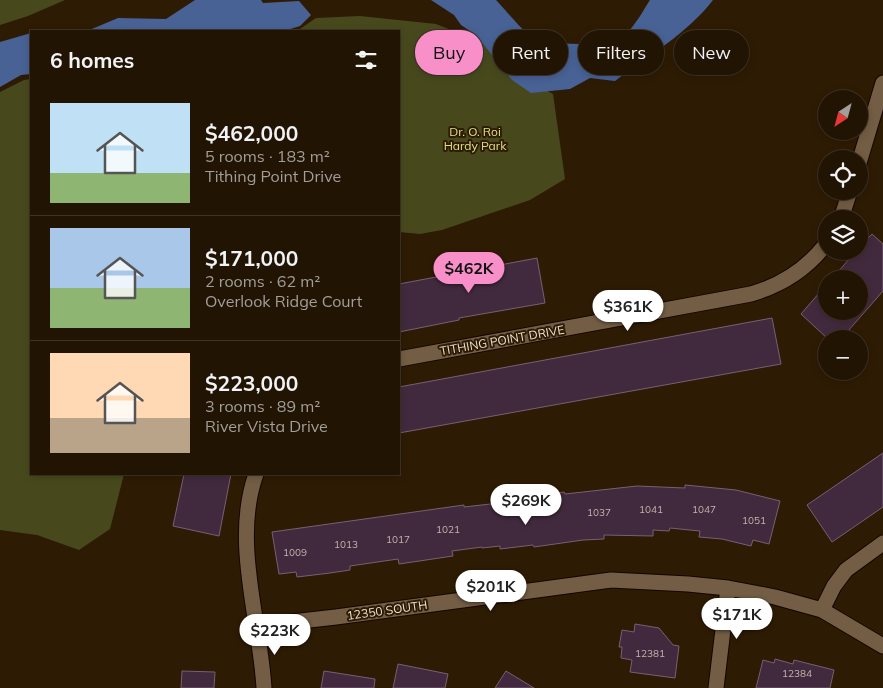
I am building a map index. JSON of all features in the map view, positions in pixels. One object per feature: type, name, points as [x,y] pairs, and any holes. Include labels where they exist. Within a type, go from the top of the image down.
[{"type":"street","points":[[863,150],[883,83]]},
{"type":"street","name":"TITHING POINT DRIVE","points":[[400,359],[751,294],[782,283],[809,264],[818,253]]},
{"type":"street","points":[[256,475],[249,501],[247,522],[248,560],[264,688]]},
{"type":"street","points":[[822,610],[834,586],[846,570],[883,542]]},
{"type":"street","name":"12350 SOUTH","points":[[256,626],[346,616],[611,580],[660,581],[728,588],[776,597],[822,610],[883,646]]},
{"type":"street","points":[[716,688],[728,588]]},
{"type":"green space","points":[[0,0],[65,0],[28,16],[0,25]]},
{"type":"green space","name":"Dr. O. Roi Hardy Park","points":[[360,16],[436,24],[451,30],[415,30],[415,75],[483,75],[483,42],[493,46],[493,75],[517,75],[553,94],[565,179],[530,200],[442,230],[420,234],[400,232],[400,30],[298,30],[316,18]]},
{"type":"green space","points":[[30,79],[30,475],[124,475],[110,529],[79,550],[37,535],[0,530],[0,92],[24,80]]},
{"type":"water","points":[[195,0],[261,0],[263,3],[299,1],[311,15],[300,26],[287,30],[89,30],[118,18],[166,19]]},
{"type":"water","points":[[431,0],[496,0],[524,30],[493,30],[493,56],[483,44],[483,30],[468,30],[461,25],[454,15]]},
{"type":"water","points":[[650,0],[713,0],[684,30],[674,30],[674,39],[664,46],[664,30],[629,30]]},
{"type":"water","points":[[30,33],[30,74],[21,75],[0,87],[0,42]]},
{"type":"water","points":[[568,43],[578,44],[578,75],[623,75],[615,81],[590,78],[570,89],[531,93],[508,75],[568,75]]},
{"type":"building","points":[[872,234],[883,244],[883,291],[868,308],[868,270],[840,270],[848,260],[868,260],[868,238]]},
{"type":"building","points":[[537,258],[545,303],[459,318],[459,320],[400,332],[400,284]]},
{"type":"building","points":[[818,294],[818,320],[858,320],[849,330],[818,330],[801,314]]},
{"type":"building","points":[[772,318],[781,364],[400,433],[400,387]]},
{"type":"building","points":[[883,453],[883,507],[832,542],[807,505]]},
{"type":"building","points":[[184,475],[231,475],[219,536],[173,526]]},
{"type":"building","points":[[685,485],[736,490],[780,501],[769,544],[753,540],[751,546],[722,539],[699,537],[700,531],[670,528],[669,531],[653,530],[653,536],[604,535],[604,539],[534,547],[533,545],[500,549],[500,546],[482,547],[452,551],[453,556],[399,564],[398,559],[350,566],[350,570],[297,577],[296,572],[279,574],[272,532],[464,505],[464,507],[526,500],[526,498],[564,492],[565,494],[637,486],[685,488]]},
{"type":"building","points":[[635,624],[659,628],[673,645],[679,646],[675,678],[630,672],[632,660],[621,658],[622,647],[619,647],[622,630],[634,632]]},
{"type":"building","points":[[775,659],[793,664],[794,660],[834,670],[830,688],[756,688],[763,660],[774,663]]},
{"type":"building","points":[[398,664],[448,674],[445,688],[393,688]]},
{"type":"building","points":[[182,671],[215,672],[214,688],[181,688]]},
{"type":"building","points":[[324,671],[375,679],[374,688],[321,688]]},
{"type":"building","points":[[506,671],[534,688],[495,688]]}]
